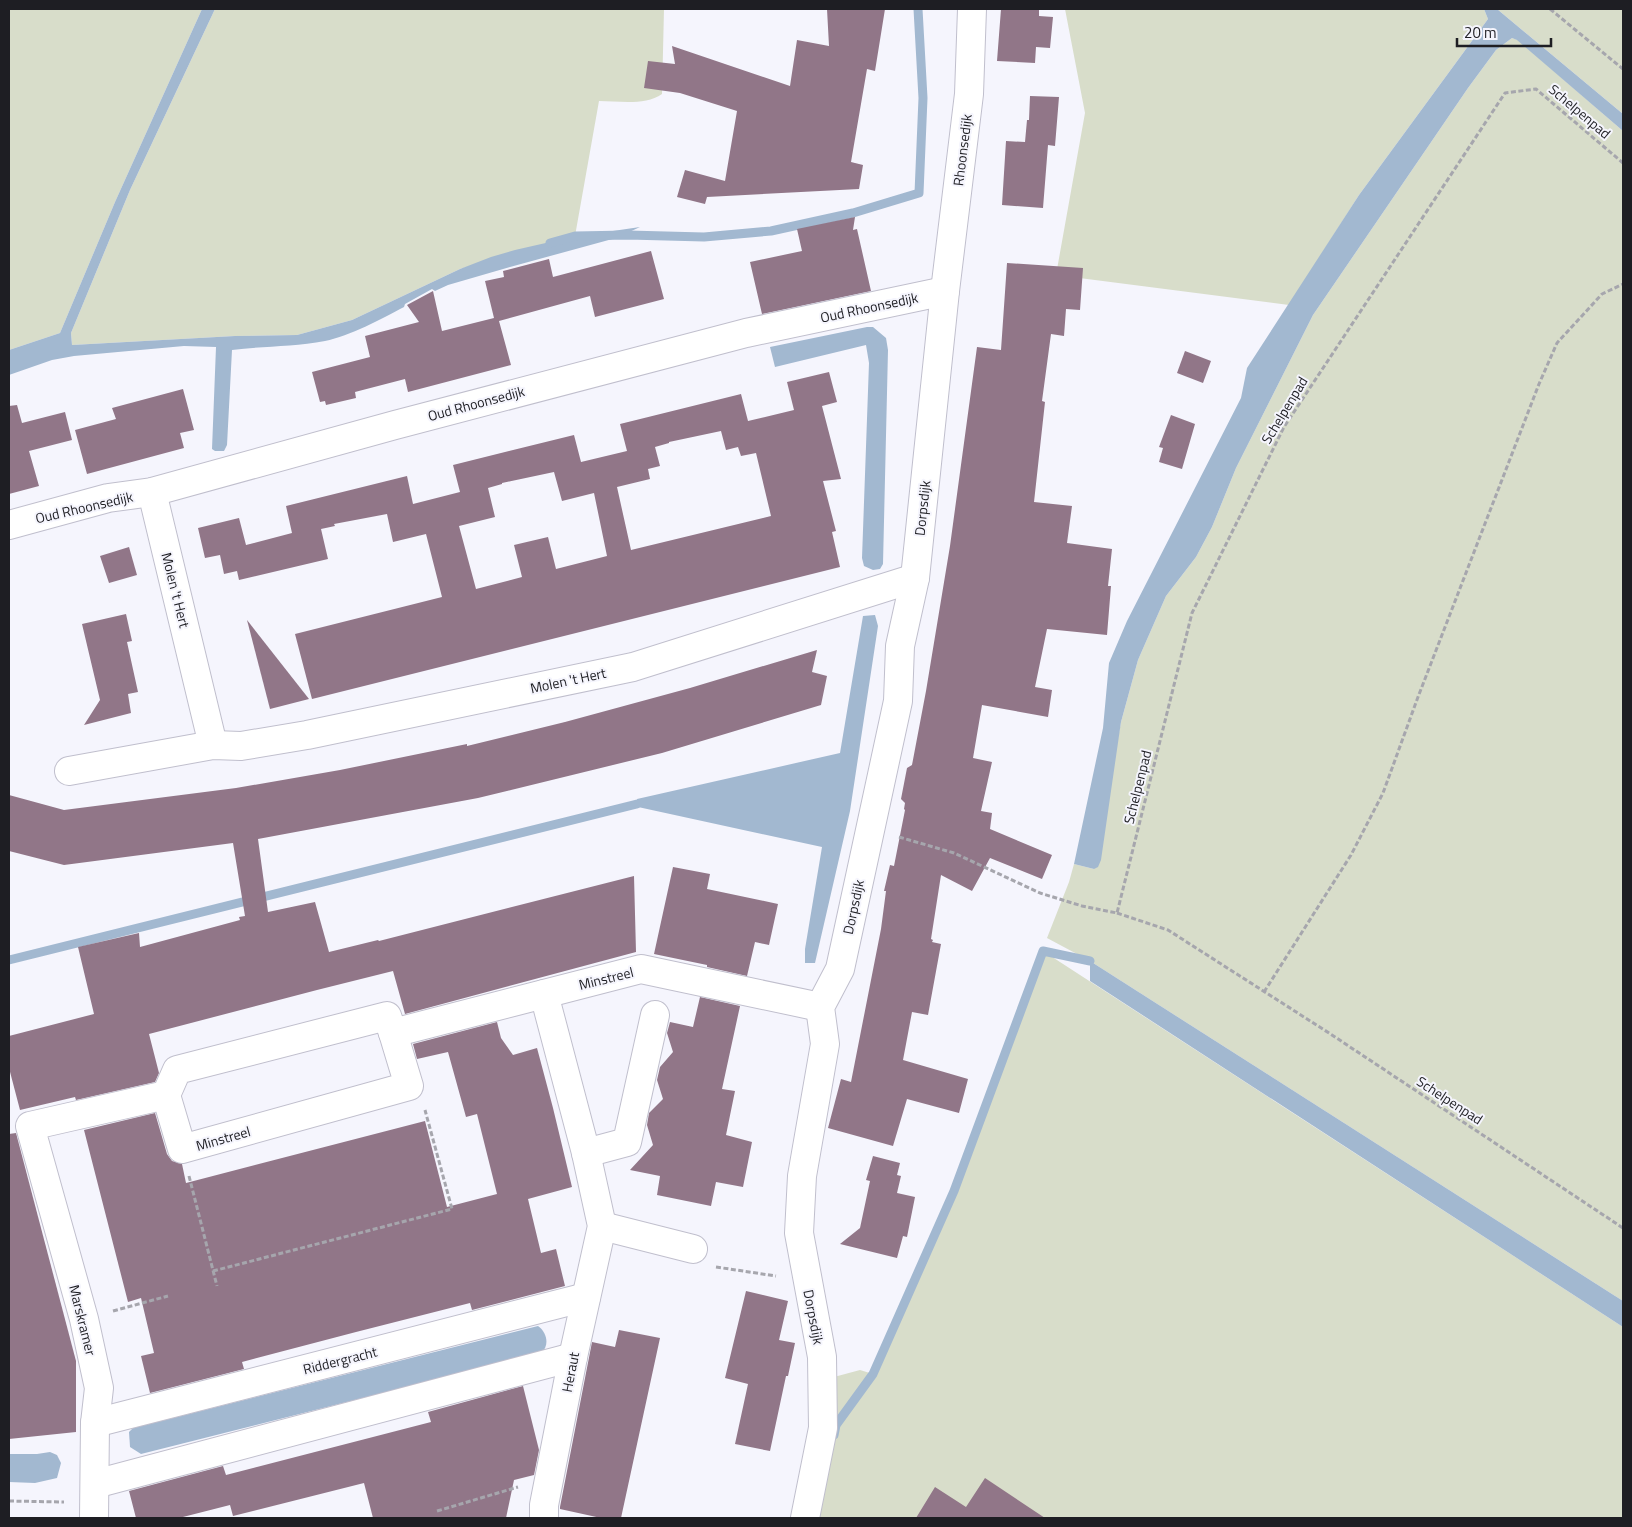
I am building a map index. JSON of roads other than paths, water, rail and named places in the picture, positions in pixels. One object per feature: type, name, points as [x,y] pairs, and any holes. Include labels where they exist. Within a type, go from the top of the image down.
[{"type":"street","name":"Rhoonsedijk","points":[[945,291],[969,94],[972,9]]},
{"type":"street","name":"Oud Rhoonsedijk","points":[[9,525],[108,498],[152,492],[395,424],[746,333],[945,291]]},
{"type":"street","name":"Dorpsdijk","points":[[805,1518],[823,1428],[822,1357],[806,1281],[799,1234],[802,1176],[825,1044],[820,1007],[840,969],[898,701],[900,646],[915,578],[945,291]]},
{"type":"street","name":"Molen 't Hert","points":[[152,492],[213,745]]},
{"type":"street","name":"Molen 't Hert","points":[[70,771],[213,745],[241,746],[307,735],[633,667],[915,578]]},
{"type":"street","name":"Minstreel","points":[[166,1095],[182,1149],[410,1086],[393,1033],[641,969],[820,1007]]},
{"type":"street","name":"Heraut","points":[[544,994],[586,1153],[602,1226],[573,1357],[544,1505],[544,1518]]},
{"type":"street","points":[[586,1153],[627,1142],[654,1015]]},
{"type":"street","points":[[166,1095],[177,1070],[387,1016],[393,1033]]},
{"type":"street","name":"Marskramer","points":[[94,1501],[95,1423],[99,1388],[84,1319],[30,1126],[166,1095]]},
{"type":"street","points":[[602,1226],[693,1249]]},
{"type":"street","name":"Riddergracht","points":[[95,1423],[586,1297]]},
{"type":"street","points":[[94,1501],[573,1357]]},
{"type":"water","points":[[202,9],[215,9],[130,190],[71,333],[72,345],[235,336],[297,335],[352,320],[460,269],[491,257],[572,237],[640,227],[625,234],[620,232],[616,234],[616,238],[448,285],[435,291],[432,289],[385,317],[335,339],[232,350],[227,445],[224,451],[212,449],[216,347],[184,346],[74,356],[52,360],[9,375],[9,350],[60,333],[115,202]]},
{"type":"water","points":[[1484,9],[1497,9],[1623,114],[1623,131],[1517,40],[1512,38],[1496,50],[1313,315],[1236,468],[1212,527],[1196,557],[1166,596],[1138,660],[1121,722],[1101,860],[1098,867],[1094,869],[1074,864],[1103,728],[1109,663],[1127,621],[1241,398],[1247,368],[1359,195],[1488,19]]},
{"type":"water","points":[[873,327],[886,338],[888,350],[883,564],[880,569],[873,570],[864,566],[862,558],[869,363],[866,345],[775,367],[770,347]]},
{"type":"water","points":[[875,615],[878,626],[850,811],[815,963],[805,963],[805,949],[822,847],[638,807],[637,799],[840,753],[863,616]]},
{"type":"water","points":[[1090,961],[1623,1301],[1623,1327],[1090,981]]},
{"type":"water","points":[[538,1326],[544,1332],[546,1339],[546,1347],[541,1353],[141,1454],[130,1447],[129,1432],[133,1428]]},
{"type":"water","points":[[50,1452],[57,1455],[61,1463],[57,1478],[35,1483],[9,1482],[9,1454]]},
{"type":"waterway","points":[[550,243],[575,236],[704,237],[771,231],[853,213],[919,193],[923,98],[918,9]]},
{"type":"waterway","points":[[9,960],[637,804]]},
{"type":"waterway","points":[[834,1435],[836,1425],[873,1374],[954,1191],[1043,951],[1090,961]]}]
